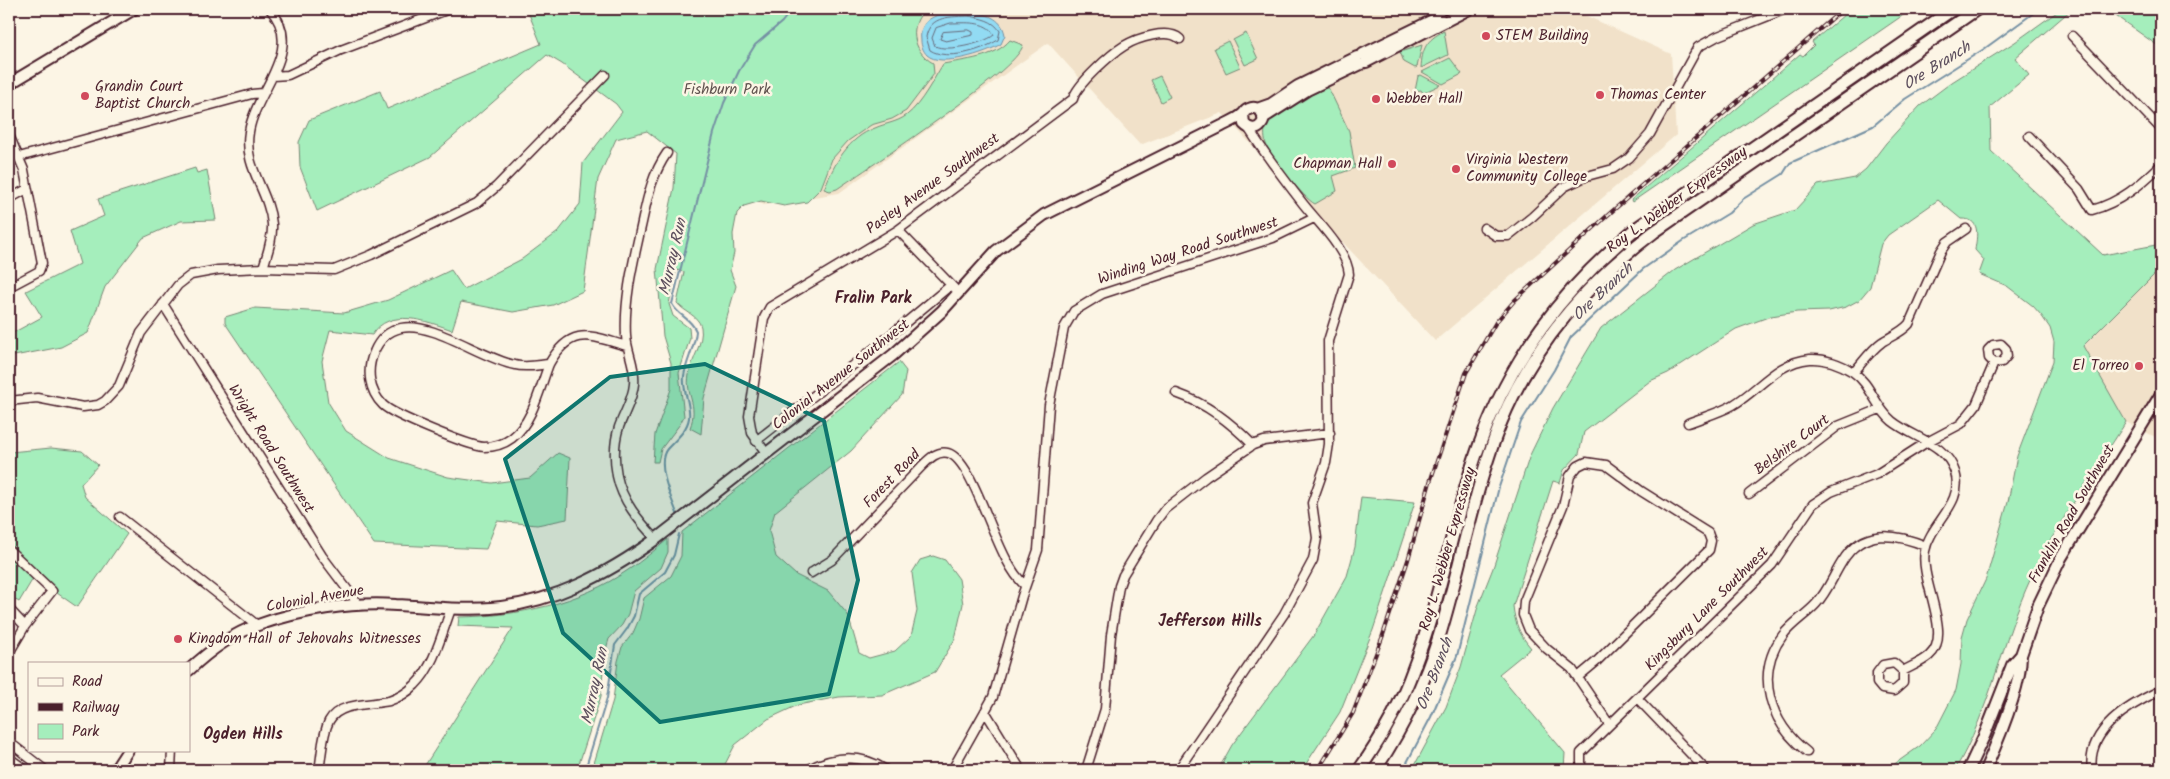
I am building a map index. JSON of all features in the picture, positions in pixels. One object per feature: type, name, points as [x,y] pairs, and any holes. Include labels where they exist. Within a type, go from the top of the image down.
[{"type":"highway","name":"Roy L. Webber Expressway","points":[[1359,770],[1395,711],[1415,667],[1470,474],[1487,424],[1526,348],[1558,304],[1590,269],[1634,230],[1953,9]]},
{"type":"highway","name":"Roy L. Webber Expressway","points":[[1375,770],[1400,729],[1430,662],[1483,477],[1502,421],[1527,372],[1560,323],[1603,274],[1654,232],[1977,9]]},
{"type":"main road","points":[[9,84],[134,9]]},
{"type":"main road","points":[[1456,9],[1362,59],[1307,90],[1263,121],[1257,128],[1245,122],[1250,108],[1257,109],[1271,104],[1298,86],[1362,59],[1469,9]]},
{"type":"main road","points":[[1257,109],[1262,113],[1263,121]]},
{"type":"main road","name":"Colonial Avenue Southwest","points":[[520,604],[541,599],[582,584],[620,565],[656,539],[893,355],[926,327],[955,288],[996,251],[1044,215],[1222,126],[1245,122]]},
{"type":"main road","name":"Franklin Road Southwest","points":[[1985,770],[1998,740],[2019,674],[2021,655],[2038,606],[2061,558],[2161,394]]},
{"type":"main road","name":"Colonial Avenue","points":[[190,669],[218,646],[257,625],[300,614],[359,605],[396,605],[451,609],[491,608],[520,604]]},
{"type":"main road","name":"Franklin Road Southwest","points":[[1968,770],[1985,734],[2012,665],[2021,655]]},
{"type":"main road","points":[[114,770],[127,752]]},
{"type":"street","points":[[9,17],[10,9]]},
{"type":"street","points":[[263,268],[271,236],[272,222],[249,161],[247,142],[253,114],[280,59],[283,39],[280,23],[270,9]]},
{"type":"street","points":[[273,76],[288,75],[341,50],[449,9]]},
{"type":"street","points":[[1484,228],[1496,236],[1508,236],[1532,217],[1564,187],[1587,176],[1613,169],[1629,158],[1650,134],[1698,47],[1718,36],[1786,9]]},
{"type":"street","name":"Pasley Avenue Southwest","points":[[766,453],[756,441],[750,425],[750,406],[766,312],[775,302],[898,230],[1073,99],[1074,93],[1121,48],[1149,37],[1170,34],[1180,39]]},
{"type":"street","points":[[2072,36],[2161,129]]},
{"type":"street","points":[[9,401],[37,398],[83,408],[105,402],[119,386],[141,333],[178,285],[191,275],[218,270],[263,268],[334,270],[371,255],[477,203],[496,187],[605,75]]},
{"type":"street","points":[[18,157],[252,94],[263,93]]},
{"type":"street","points":[[1262,147],[1260,132],[1263,121]]},
{"type":"street","points":[[1178,770],[1284,614],[1313,560],[1317,538],[1312,503],[1326,463],[1330,433],[1328,341],[1349,274],[1349,267],[1342,252],[1283,178],[1245,122]]},
{"type":"street","points":[[9,135],[24,170],[42,263],[39,270],[9,287]]},
{"type":"street","points":[[2029,136],[2079,189],[2092,210],[2115,203],[2161,165]]},
{"type":"street","points":[[656,539],[639,520],[623,496],[615,465],[619,428],[634,385],[633,367],[627,346],[626,327],[628,289],[632,265],[649,189],[655,173],[667,153]]},
{"type":"street","points":[[9,200],[27,189]]},
{"type":"street","name":"Winding Way Road Southwest","points":[[952,770],[985,711],[1000,675],[1025,585],[1040,540],[1049,404],[1064,328],[1071,315],[1080,306],[1102,294],[1286,234],[1314,218]]},
{"type":"street","points":[[1854,372],[1876,347],[1901,332],[1909,324],[1941,250],[1947,242],[1966,228]]},
{"type":"street","points":[[756,441],[955,288],[898,230]]},
{"type":"street","name":"Wright Road Southwest","points":[[163,304],[322,556],[359,605]]},
{"type":"street","points":[[549,364],[516,366],[426,330],[401,328],[385,336],[379,343],[372,356],[369,374],[376,397],[393,412],[476,445],[498,446],[519,432],[529,415],[549,364],[566,344],[584,335],[599,336],[627,346]]},
{"type":"street","points":[[1688,423],[1734,404],[1789,364],[1820,359],[1838,364],[1854,372],[1867,385],[1880,409],[1894,423],[1939,449],[1950,462],[1957,478],[1953,501],[1926,546],[1924,567],[1939,638],[1934,651],[1929,656],[1903,671]]},
{"type":"street","name":"Kingsbury Lane Southwest","points":[[1581,770],[1581,753],[1772,565],[1813,504],[1831,492],[1877,474],[1927,442],[1961,424],[1969,417],[1976,405],[1994,362]]},
{"type":"street","points":[[1176,393],[1211,408],[1252,445]]},
{"type":"street","name":"Belshire Court","points":[[1749,494],[1838,426],[1880,409]]},
{"type":"street","points":[[1086,770],[1105,709],[1112,628],[1119,586],[1123,575],[1156,521],[1165,509],[1187,491],[1252,445],[1264,441],[1330,433]]},
{"type":"street","name":"Forest Road","points":[[811,573],[832,560],[921,467],[932,457],[942,452],[953,456],[965,471],[1012,572],[1025,585]]},
{"type":"street","points":[[1578,677],[1596,662],[1711,546],[1710,537],[1692,522],[1642,491],[1606,465],[1591,462],[1578,466],[1567,482],[1563,506],[1532,579],[1523,608],[1526,624],[1534,637],[1572,669],[1591,700],[1609,724]]},
{"type":"street","points":[[120,517],[257,625]]},
{"type":"street","points":[[1807,752],[1783,728],[1770,700],[1767,675],[1772,654],[1778,642],[1792,626],[1816,605],[1832,582],[1848,553],[1861,543],[1877,537],[1893,536],[1908,538],[1926,546]]},
{"type":"street","points":[[9,550],[52,591],[25,626],[9,653]]},
{"type":"street","points":[[9,609],[25,626]]},
{"type":"street","points":[[319,770],[325,730],[330,719],[336,712],[350,707],[402,696],[414,686],[429,664],[451,609]]},
{"type":"street","points":[[2092,770],[2093,748],[2101,732],[2110,722],[2161,690]]},
{"type":"street","points":[[1637,698],[1706,770]]},
{"type":"street","points":[[985,711],[1020,770]]},
{"type":"street","points":[[9,742],[44,770]]},
{"type":"street","points":[[171,770],[172,752]]},
{"type":"street","points":[[807,770],[825,761],[848,757],[869,761],[886,770]]},
{"type":"street","points":[[9,758],[26,770]]},
{"type":"highlighted area","points":[[705,364],[824,421],[858,580],[829,694],[660,722],[563,633],[505,459],[610,377]]},
{"type":"shaded area","name":"Virginia Western Community College","points":[[918,9],[1571,9],[1671,54],[1676,135],[1435,341],[1222,113],[1140,145],[1048,43],[839,193],[764,205],[745,197]]},
{"type":"shaded area","points":[[2161,268],[2161,440],[2126,422],[2083,347]]},
{"type":"green space","name":"Fishburn Park","points":[[527,9],[926,9],[920,15],[917,22],[915,38],[921,52],[933,63],[934,74],[906,111],[892,119],[871,125],[848,141],[832,159],[821,188],[807,202],[784,206],[761,201],[744,206],[737,213],[733,234],[734,253],[730,270],[736,286],[704,398],[701,434],[690,428],[693,406],[688,382],[690,369],[701,339],[701,327],[697,319],[677,303],[684,272],[676,270],[669,304],[673,316],[689,328],[690,338],[679,373],[684,416],[661,449],[658,462],[653,462],[655,434],[671,389],[671,363],[663,336],[657,269],[674,188],[676,154],[647,131],[616,139],[598,179],[583,291],[553,305],[513,312],[461,302],[452,330],[420,320],[398,319],[388,321],[379,326],[372,335],[330,330],[322,361],[328,402],[346,431],[389,458],[448,477],[492,483],[530,478],[558,453],[570,458],[567,519],[537,525],[497,521],[486,549],[374,544],[225,323],[225,317],[255,308],[344,313],[388,300],[451,270],[464,289],[522,259],[558,232],[580,204],[583,163],[622,112],[616,104],[547,55],[430,157],[317,211],[300,167],[299,142],[309,120],[380,91],[387,109],[541,44]]},
{"type":"green space","points":[[1851,9],[1912,9],[1632,202],[1631,200],[1800,54],[1803,56],[1814,45],[1812,42]]},
{"type":"green space","points":[[2061,9],[2072,9],[2015,58],[2029,75],[1990,107],[1991,151],[2103,255],[2161,244],[2161,268],[2083,346],[2126,422],[2064,518],[2031,578],[1978,724],[1955,770],[1886,770],[1920,746],[1936,729],[1956,690],[1961,664],[1962,637],[1967,619],[1986,579],[2008,502],[2017,456],[2053,361],[2054,342],[2050,328],[2033,306],[2007,286],[1979,274],[1984,260],[1975,250],[1977,234],[1975,225],[1972,221],[1961,219],[1938,200],[1888,235],[1881,244],[1870,287],[1859,300],[1846,307],[1829,311],[1797,312],[1771,316],[1736,329],[1668,373],[1650,381],[1584,432],[1579,454],[1564,470],[1560,483],[1553,481],[1513,606],[1518,628],[1531,648],[1499,674],[1565,753],[1564,770],[1412,770],[1446,707],[1461,667],[1478,606],[1493,568],[1530,455],[1553,408],[1601,328],[1675,270],[1753,224],[1795,210],[1818,185],[1855,178],[1866,169],[1886,143],[1920,106],[1952,82],[2015,42]]},
{"type":"green space","points":[[2106,9],[2161,9],[2161,48]]},
{"type":"green space","points":[[1444,31],[1448,55],[1421,68],[1422,55],[1426,46],[1433,38]]},
{"type":"green space","points":[[1246,33],[1258,59],[1245,65],[1233,40]]},
{"type":"green space","points":[[1010,40],[1023,45],[1015,58],[970,96],[837,189],[830,191],[824,189],[837,161],[850,145],[865,132],[899,120],[907,115],[922,98],[943,64],[988,54],[1004,46]]},
{"type":"green space","points":[[1228,41],[1240,67],[1226,73],[1214,48]]},
{"type":"green space","points":[[1422,45],[1417,67],[1415,68],[1404,62],[1400,52]]},
{"type":"green space","points":[[1450,58],[1462,74],[1443,84],[1422,72]]},
{"type":"green space","points":[[1421,75],[1440,85],[1423,93],[1421,90],[1415,91],[1418,76]]},
{"type":"green space","points":[[1160,76],[1170,97],[1161,102],[1151,80]]},
{"type":"green space","points":[[1328,87],[1349,131],[1355,168],[1333,176],[1337,191],[1315,204],[1296,186],[1274,158],[1266,144],[1265,129],[1267,121],[1278,112]]},
{"type":"green space","points":[[195,168],[197,173],[207,170],[216,220],[181,221],[143,238],[105,287],[88,333],[61,347],[9,357],[9,335],[42,317],[26,291],[80,264],[70,231],[104,216],[98,199]]},
{"type":"green space","points":[[899,362],[906,371],[902,395],[851,451],[775,512],[769,531],[776,557],[796,575],[828,591],[848,615],[859,653],[869,658],[895,651],[911,636],[917,611],[912,573],[920,560],[933,556],[945,560],[959,579],[963,604],[955,639],[935,672],[882,695],[839,697],[798,705],[768,719],[735,745],[722,770],[592,770],[613,700],[618,661],[622,647],[633,633],[639,619],[644,598],[671,576],[681,556],[682,532]]},
{"type":"green space","points":[[9,448],[10,452],[51,448],[82,451],[98,465],[81,484],[85,497],[127,534],[77,607],[34,577],[19,602],[9,596]]},
{"type":"green space","points":[[1361,497],[1415,502],[1373,630],[1340,712],[1302,770],[1218,770],[1232,745],[1314,635],[1347,576],[1355,547]]},
{"type":"green space","points":[[668,539],[668,552],[661,568],[634,591],[628,614],[622,625],[609,639],[604,656],[601,696],[577,770],[422,770],[513,628],[458,626],[459,617],[525,611],[569,600],[609,582],[638,563]]},
{"type":"water","points":[[970,11],[987,15],[997,20],[1005,35],[1001,44],[975,55],[953,60],[934,59],[927,55],[921,43],[921,31],[924,24],[937,15]]},
{"type":"waterway","name":"Murray Run","points":[[678,516],[666,482],[663,463],[667,449],[688,423],[689,407],[684,386],[684,376],[696,331],[694,326],[672,304],[714,133],[724,103],[739,71],[755,45],[782,22],[792,9]]},
{"type":"waterway","name":"Ore Branch","points":[[1403,770],[1431,717],[1457,656],[1499,487],[1521,422],[1554,370],[1571,337],[1643,269],[1683,241],[1729,213],[1743,199],[1783,174],[1790,163],[1873,126],[1905,99],[1984,49],[2039,9]]},
{"type":"waterway","name":"Murray Run","points":[[585,770],[607,698],[615,645],[634,616],[639,594],[665,572],[674,555],[679,534]]},
{"type":"railway","points":[[1318,770],[1353,713],[1382,638],[1408,560],[1430,482],[1466,373],[1496,322],[1515,300],[1609,214],[1843,9]]},
{"type":"place","name":"STEM Building","points":[[1486,36]]},
{"type":"place","name":"Thomas Center","points":[[1600,95]]},
{"type":"place","name":"Grandin Court Baptist Church","points":[[85,96]]},
{"type":"place","name":"Webber Hall","points":[[1376,99]]},
{"type":"place","name":"Chapman Hall","points":[[1392,164]]},
{"type":"place","name":"Virginia Western Community College","points":[[1456,169]]},
{"type":"place","name":"El Torreo","points":[[2139,366]]},
{"type":"place","name":"Kingdom Hall of Jehovahs Witnesses","points":[[178,639]]},
{"type":"district","name":"Fralin Park","points":[[873,298]]},
{"type":"district","name":"Jefferson Hills","points":[[1210,621]]},
{"type":"district","name":"Ogden Hills","points":[[243,734]]}]
